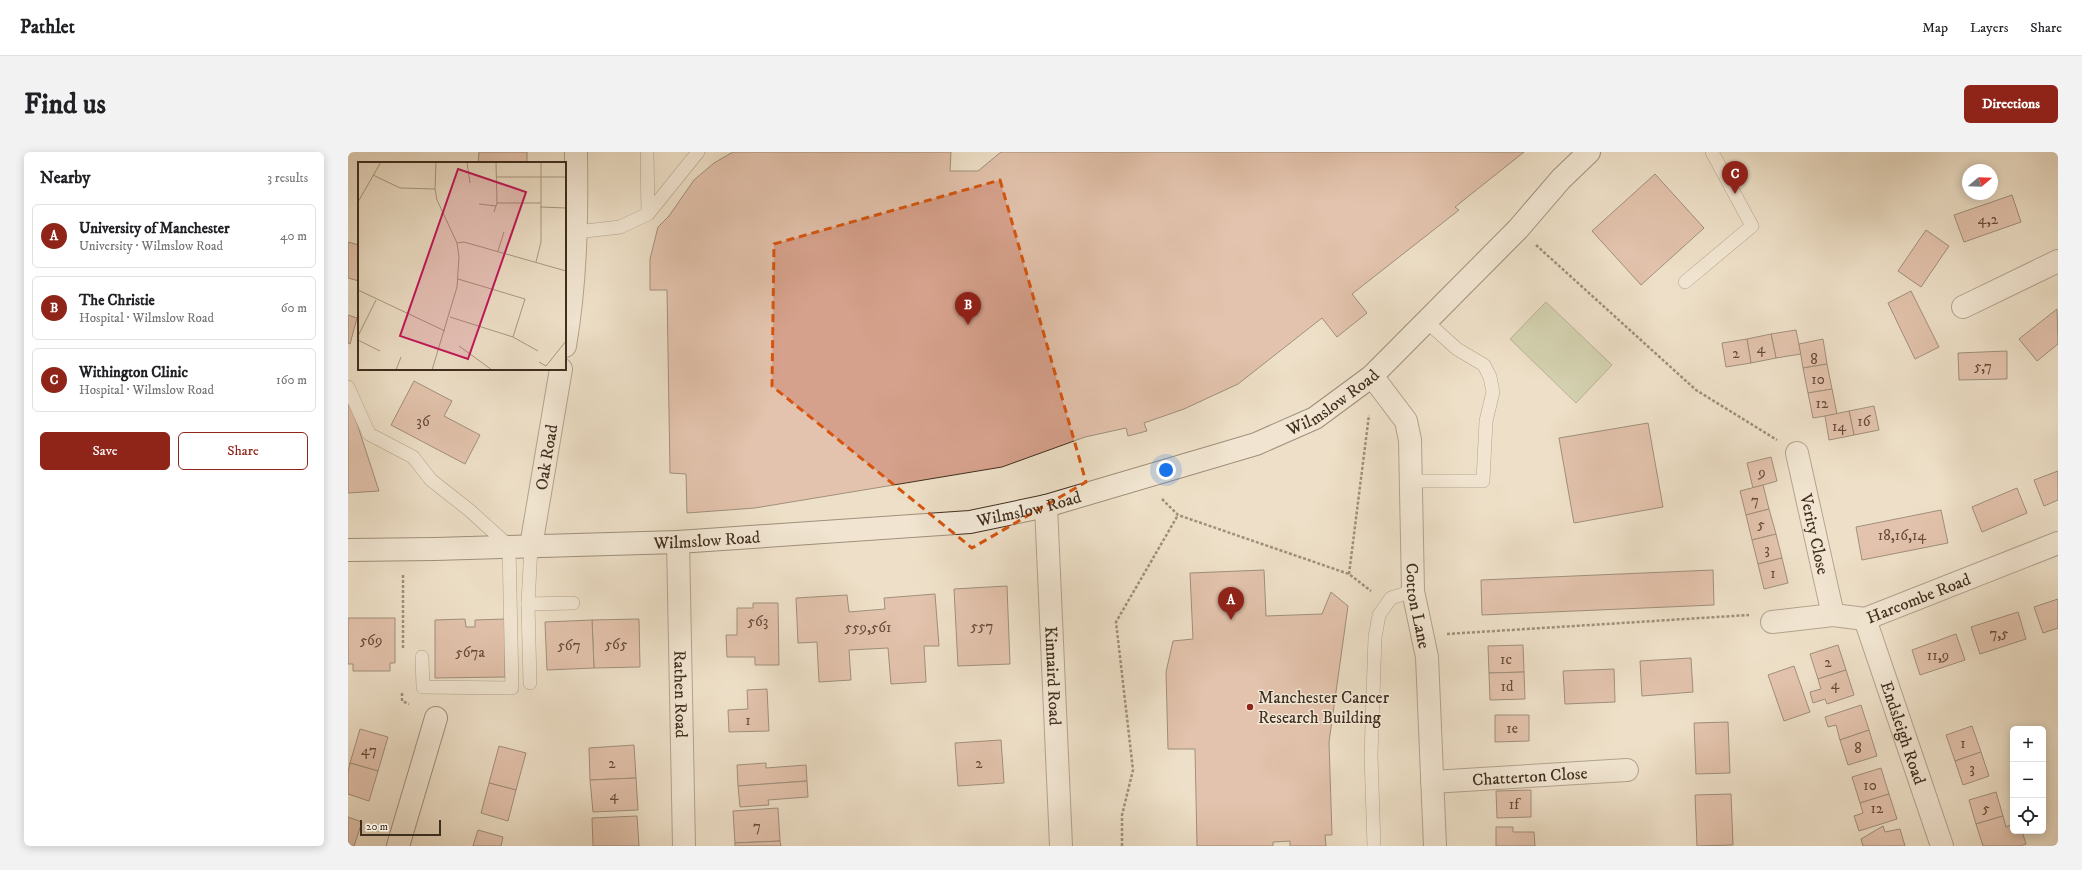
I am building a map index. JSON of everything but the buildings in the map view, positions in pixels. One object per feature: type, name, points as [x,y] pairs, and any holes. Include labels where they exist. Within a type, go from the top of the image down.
[{"type":"street","points":[[566,340],[572,305],[577,232],[576,152]]},
{"type":"street","name":"Wilmslow Road","points":[[348,550],[678,542],[970,522],[1046,506],[1256,444],[1315,418],[1372,376],[1518,229],[1561,179],[1589,152]]},
{"type":"street","points":[[1963,307],[2058,261]]},
{"type":"street","name":"Oak Road","points":[[531,546],[561,370]]},
{"type":"street","name":"Cotton Lane","points":[[1372,376],[1406,421],[1410,440],[1413,591],[1427,657],[1435,846]]},
{"type":"street","name":"Verity Close","points":[[1797,453],[1833,615]]},
{"type":"street","name":"Kinnaird Road","points":[[1046,506],[1062,846]]},
{"type":"street","name":"Rathen Road","points":[[678,542],[684,846]]},
{"type":"street","name":"Harcombe Road","points":[[1772,622],[1833,615],[1865,619],[2058,543]]},
{"type":"street","name":"Endsleigh Road","points":[[1865,619],[1942,846]]},
{"type":"street","points":[[398,846],[436,718]]},
{"type":"street","name":"Chatterton Close","points":[[1432,782],[1627,770]]},
{"type":"lane","points":[[648,152],[648,214]]},
{"type":"lane","points":[[577,232],[620,227],[648,214],[698,152]]},
{"type":"lane","points":[[1685,282],[1752,226],[1712,152]]},
{"type":"lane","points":[[1410,481],[1483,481],[1486,421],[1493,392],[1490,377],[1484,365],[1457,349],[1427,322]]},
{"type":"lane","points":[[348,387],[369,434],[413,457],[431,480],[468,509],[509,546],[512,688],[423,687],[422,657]]},
{"type":"lane","points":[[530,683],[528,604],[531,546]]},
{"type":"lane","points":[[1374,846],[1371,755],[1375,637],[1380,615],[1391,598],[1413,591]]},
{"type":"lane","points":[[528,604],[573,603]]},
{"type":"path","points":[[1518,229],[1696,390],[1797,453]]},
{"type":"path","points":[[1349,574],[1367,441],[1372,376]]},
{"type":"path","points":[[1140,478],[1178,515],[1349,574],[1373,592]]},
{"type":"path","points":[[1122,846],[1122,815],[1133,770],[1116,622],[1178,515]]},
{"type":"path","points":[[1422,635],[1757,614],[1772,622]]},
{"type":"highlighted area","points":[[1000,180],[1086,482],[972,548],[772,386],[774,244]]},
{"type":"green space","points":[[1546,302],[1612,365],[1576,403],[1510,339]]},
{"type":"place","name":"Withington Clinic","points":[[1735,194]]},
{"type":"place","name":"The Christie","points":[[968,325]]},
{"type":"place","name":"University of Manchester","points":[[1231,620]]},
{"type":"place","name":"Manchester Cancer Research Building","points":[[1250,707]]}]
